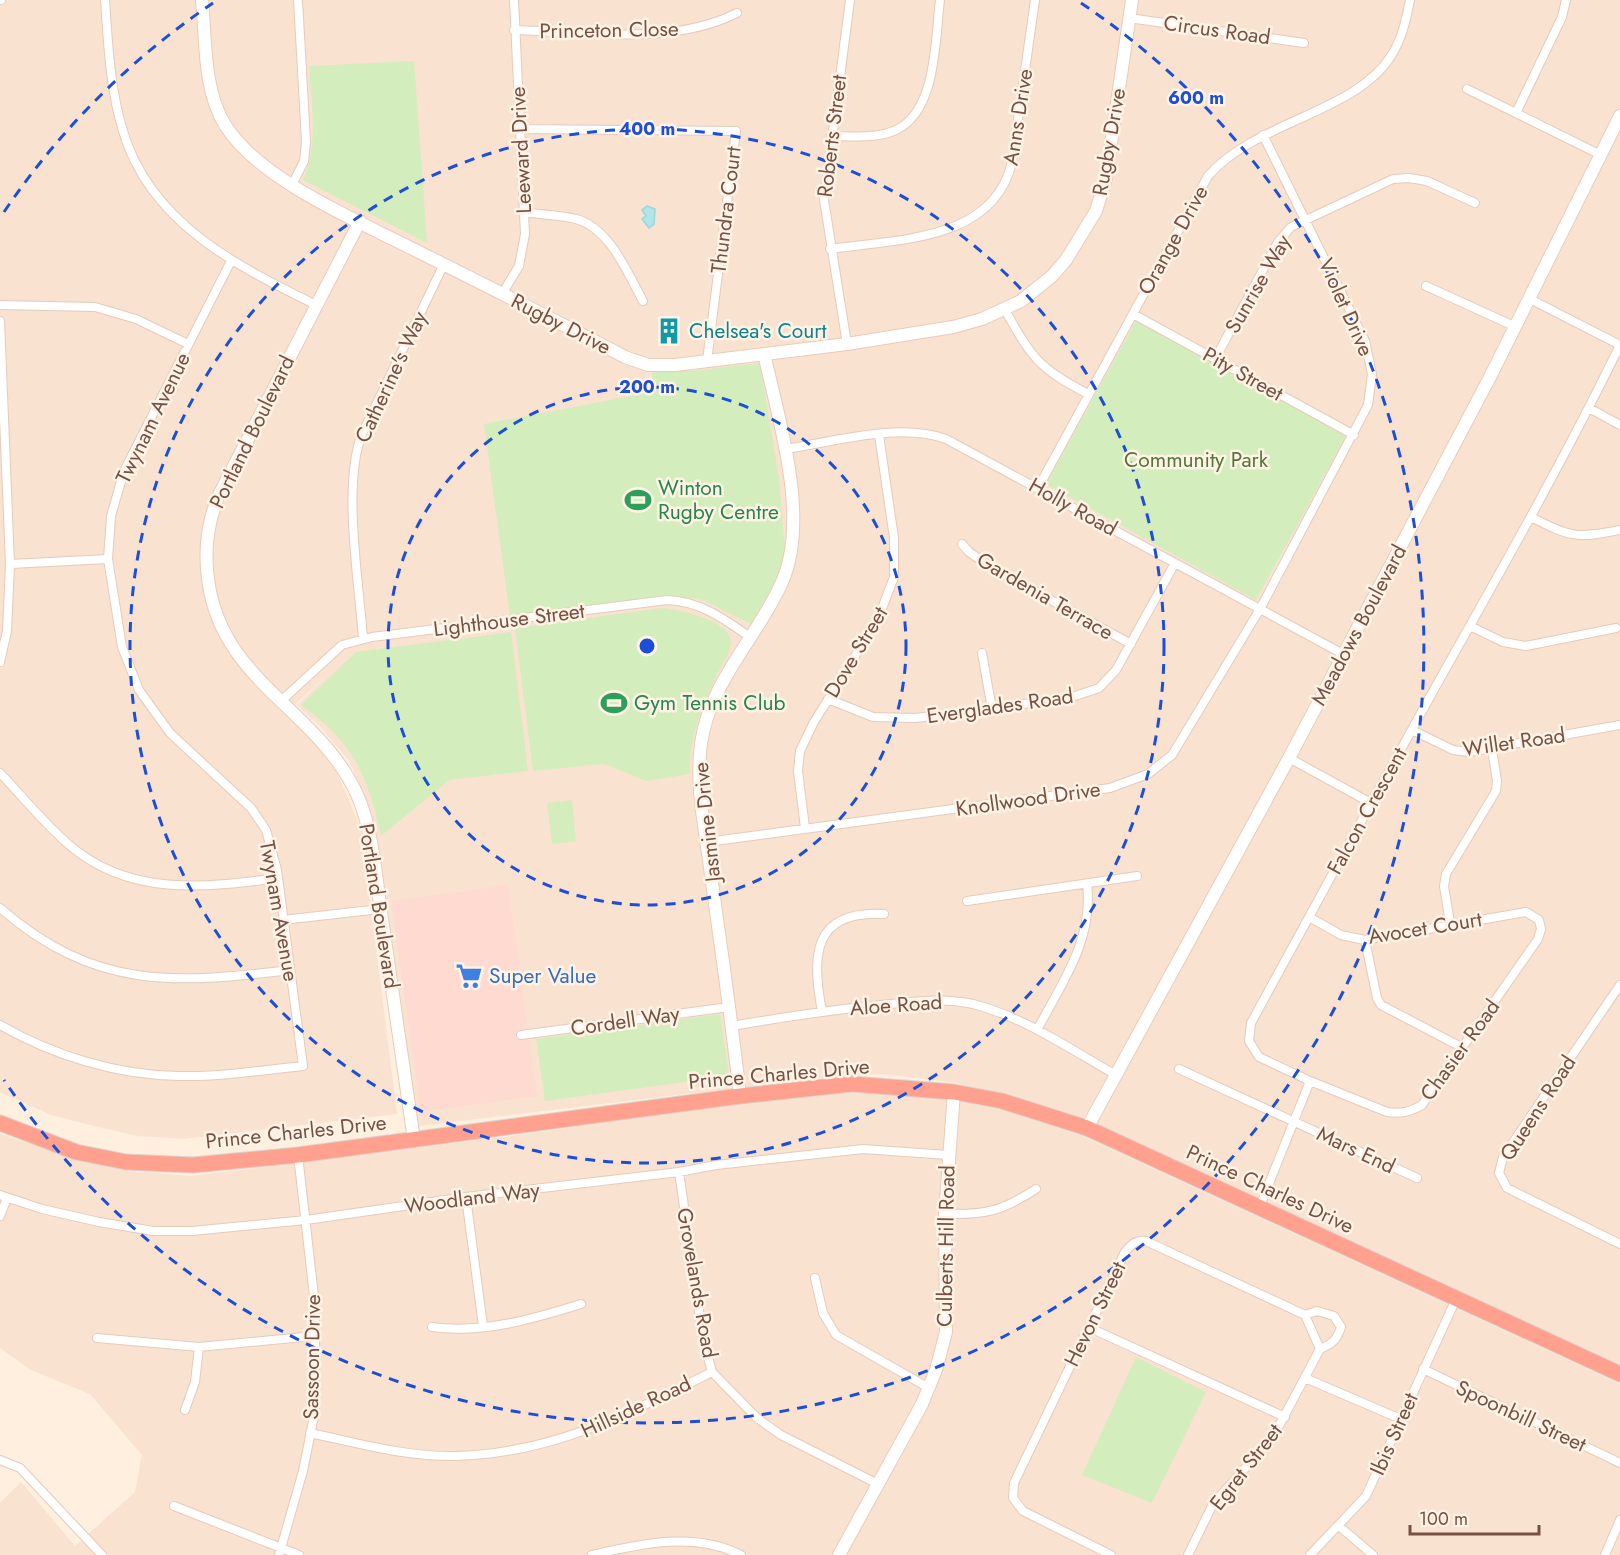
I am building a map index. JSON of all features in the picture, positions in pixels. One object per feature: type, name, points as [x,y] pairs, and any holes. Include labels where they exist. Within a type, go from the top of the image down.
[{"type":"highway","name":"Prince Charles Drive","points":[[0,1123],[22,1134],[76,1152],[126,1162],[193,1165],[298,1155],[740,1096],[852,1084],[954,1092],[1002,1101],[1088,1128],[1620,1374]]},
{"type":"street","points":[[105,0],[116,99],[129,148],[148,183],[171,212],[198,238],[231,261],[316,304]]},
{"type":"street","name":"Rugby Drive","points":[[202,0],[210,81],[220,115],[250,156],[292,185],[360,221],[641,364],[656,366],[847,344],[953,327],[1005,310],[1036,290],[1052,276],[1077,246],[1096,211],[1106,178],[1132,0]]},
{"type":"street","points":[[292,185],[304,161],[306,142],[298,0]]},
{"type":"street","name":"Leeward Drive","points":[[502,294],[516,272],[523,254],[525,212],[514,0]]},
{"type":"street","name":"Roberts Street","points":[[847,344],[824,200],[850,0]]},
{"type":"street","points":[[831,136],[871,136],[887,133],[901,127],[917,112],[928,84],[940,0]]},
{"type":"street","name":"Anns Drive","points":[[831,249],[951,229],[971,219],[994,199],[1007,180],[1012,162],[1035,0]]},
{"type":"street","name":"Orange Drive","points":[[1038,488],[1201,185],[1226,158],[1263,135],[1349,94],[1374,76],[1398,43],[1410,0]]},
{"type":"street","points":[[1516,113],[1562,17],[1566,0]]},
{"type":"street","name":"Princeton Close","points":[[514,30],[662,32],[708,25],[737,14]]},
{"type":"street","name":"Circus Road","points":[[1129,18],[1304,43]]},
{"type":"street","points":[[1467,89],[1601,155]]},
{"type":"street","name":"Meadows Boulevard","points":[[1088,1128],[1288,758],[1516,327],[1620,117]]},
{"type":"street","name":"Thundra Court","points":[[519,129],[736,131],[707,361]]},
{"type":"street","name":"Violet Drive","points":[[1260,609],[1354,435],[1368,405],[1372,390],[1370,357],[1361,330],[1263,135]]},
{"type":"street","name":"Sunrise Way","points":[[1215,359],[1281,236],[1291,227],[1369,188],[1400,178],[1427,181],[1475,203]]},
{"type":"street","points":[[525,212],[577,220],[595,229],[610,244],[643,301]]},
{"type":"street","name":"Portland Boulevard","points":[[360,221],[228,476],[207,531],[208,581],[220,628],[247,669],[323,743],[343,770],[357,796],[369,833],[414,1140]]},
{"type":"street","name":"Twynam Avenue","points":[[0,1025],[68,1056],[135,1072],[203,1076],[303,1066],[278,878],[270,842],[260,819],[240,795],[170,733],[139,690],[122,647],[108,559],[111,516],[124,471],[231,261]]},
{"type":"street","name":"Catherine's Way","points":[[363,638],[352,488],[354,458],[362,434],[444,264]]},
{"type":"street","points":[[1426,286],[1516,327]]},
{"type":"street","points":[[1530,299],[1620,345]]},
{"type":"street","points":[[0,305],[95,307],[135,319],[188,344]]},
{"type":"street","points":[[1005,310],[1035,360],[1050,372],[1088,394]]},
{"type":"street","name":"Pity Street","points":[[1133,314],[1354,435]]},
{"type":"street","points":[[0,321],[10,564],[8,632],[0,662]]},
{"type":"street","name":"Falcon Crescent","points":[[1310,1081],[1259,1057],[1249,1041],[1249,1032],[1371,803],[1531,517],[1620,345]]},
{"type":"street","name":"Jasmine Drive","points":[[740,1096],[699,775],[703,732],[715,697],[777,593],[790,559],[793,524],[785,449],[764,354]]},
{"type":"street","points":[[1589,408],[1620,425]]},
{"type":"street","name":"Holly Road","points":[[785,449],[910,432],[937,436],[1038,488],[1343,654]]},
{"type":"street","name":"Dove Street","points":[[805,828],[798,782],[799,758],[809,731],[878,619],[894,577],[894,538],[879,435]]},
{"type":"street","points":[[1531,517],[1576,537],[1620,530]]},
{"type":"street","name":"Gardenia Terrace","points":[[962,544],[990,567],[1131,644]]},
{"type":"street","points":[[10,564],[108,559]]},
{"type":"street","name":"Everglades Road","points":[[828,699],[864,715],[890,719],[1061,700],[1094,690],[1112,676],[1175,563]]},
{"type":"street","name":"Lighthouse Street","points":[[280,701],[338,648],[348,642],[363,638],[667,600],[689,603],[706,609],[750,637]]},
{"type":"street","name":"Knollwood Drive","points":[[707,842],[1098,790],[1140,778],[1161,766],[1178,748],[1260,609]]},
{"type":"street","points":[[1470,626],[1503,642],[1526,646],[1616,628]]},
{"type":"street","points":[[982,653],[992,709]]},
{"type":"street","name":"Willet Road","points":[[1412,730],[1453,750],[1492,749],[1620,726]]},
{"type":"street","points":[[1450,923],[1444,886],[1446,874],[1496,791],[1497,781],[1492,749]]},
{"type":"street","points":[[1288,758],[1371,803]]},
{"type":"street","points":[[0,772],[68,844],[112,872],[148,883],[186,887],[278,878]]},
{"type":"street","points":[[967,901],[1137,876]]},
{"type":"street","points":[[1037,1030],[1083,941],[1089,907],[1087,884]]},
{"type":"street","points":[[0,908],[33,932],[67,952],[125,974],[192,980],[290,970]]},
{"type":"street","points":[[283,920],[380,909]]},
{"type":"street","name":"Avocet Court","points":[[1309,917],[1341,934],[1365,940],[1450,923],[1526,912],[1535,916],[1541,924]]},
{"type":"street","points":[[822,1012],[816,955],[823,937],[847,918],[862,914],[884,914]]},
{"type":"street","name":"Chasier Road","points":[[1310,1081],[1387,1112],[1400,1114],[1422,1105],[1538,939],[1541,924]]},
{"type":"street","points":[[1365,940],[1375,990],[1381,1005],[1463,1048]]},
{"type":"street","name":"Queens Road","points":[[1620,985],[1503,1157],[1499,1173],[1507,1188],[1620,1244]]},
{"type":"street","name":"Aloe Road","points":[[732,1026],[822,1012],[929,1000],[953,1001],[995,1011],[1037,1030],[1116,1075]]},
{"type":"street","name":"Cordell Way","points":[[521,1035],[729,1007]]},
{"type":"street","name":"Mars End","points":[[1179,1069],[1417,1178]]},
{"type":"street","points":[[1260,1206],[1310,1081]]},
{"type":"street","name":"Culberts Hill Road","points":[[839,1555],[929,1388],[946,1332],[945,1215],[954,1092]]},
{"type":"street","name":"Woodland Way","points":[[3,1196],[42,1209],[153,1231],[192,1231],[306,1220],[466,1197],[679,1172],[716,1165],[863,1149],[948,1155]]},
{"type":"street","name":"Sassoon Drive","points":[[280,1552],[303,1471],[315,1411],[315,1305],[298,1155]]},
{"type":"street","name":"Grovelands Road","points":[[679,1172],[703,1339],[712,1371],[765,1424],[878,1484]]},
{"type":"street","points":[[945,1215],[975,1215],[1008,1207],[1036,1189]]},
{"type":"street","points":[[0,1216],[3,1196]]},
{"type":"street","points":[[466,1197],[483,1326]]},
{"type":"street","name":"Hevon Street","points":[[1112,1555],[1023,1511],[1013,1498],[1014,1483],[1125,1252],[1137,1240],[1146,1241],[1305,1315],[1325,1312],[1338,1321],[1341,1327],[1335,1342],[1320,1349]]},
{"type":"street","points":[[815,1278],[822,1313],[836,1335],[929,1388]]},
{"type":"street","name":"Ibis Street","points":[[1310,1555],[1366,1496],[1403,1420],[1423,1369],[1456,1299]]},
{"type":"street","points":[[432,1327],[455,1330],[538,1318],[581,1304]]},
{"type":"street","points":[[1305,1315],[1320,1349]]},
{"type":"street","points":[[1088,1328],[1285,1417]]},
{"type":"street","points":[[97,1338],[199,1347],[315,1336]]},
{"type":"street","points":[[184,1410],[195,1382],[199,1347]]},
{"type":"street","name":"Egret Street","points":[[1188,1555],[1213,1504],[1273,1437],[1320,1349]]},
{"type":"street","name":"Spoonbill Street","points":[[1423,1369],[1620,1463]]},
{"type":"street","name":"Hillside Road","points":[[310,1433],[405,1453],[454,1456],[512,1451],[570,1437],[614,1421],[712,1371]]},
{"type":"street","points":[[1305,1378],[1403,1420]]},
{"type":"street","points":[[0,1460],[20,1468],[102,1555]]},
{"type":"street","points":[[174,1506],[280,1552],[299,1555]]},
{"type":"street","points":[[1605,1555],[1620,1520]]},
{"type":"street","points":[[1339,1526],[1373,1555]]},
{"type":"street","points":[[592,1555],[654,1542],[691,1542],[727,1548],[741,1555]]},
{"type":"shaded area","points":[[0,0],[1620,0],[1620,1367],[1102,1127],[1034,1103],[953,1082],[881,1074],[811,1079],[418,1126],[377,846],[367,802],[350,762],[319,725],[297,705],[332,670],[286,713],[321,751],[337,773],[361,829],[397,1114],[182,1139],[138,1136],[51,1115],[0,1092]]},
{"type":"shaded area","points":[[508,885],[537,1096],[421,1112],[391,901]]},
{"type":"shaded area","points":[[849,1093],[906,1094],[967,1103],[1011,1112],[1080,1135],[1620,1384],[1620,1555],[0,1555],[0,1503],[21,1482],[75,1546],[135,1492],[142,1455],[90,1394],[31,1370],[0,1348],[0,1134],[88,1162],[129,1171],[191,1176],[535,1133],[681,1110]]},
{"type":"green space","points":[[414,61],[427,243],[303,180],[311,152],[312,138],[309,66]]},
{"type":"green space","name":"Community Park","points":[[1136,321],[1346,436],[1256,600],[1046,484]]},
{"type":"green space","name":"Winton Rugby Centre","points":[[760,363],[779,479],[785,552],[775,583],[751,624],[703,600],[669,595],[510,616],[484,424],[653,392],[652,371],[691,371]]},
{"type":"green space","name":"Gym Tennis Club","points":[[662,608],[678,610],[709,620],[724,629],[730,639],[728,654],[709,691],[695,731],[690,774],[647,781],[604,764],[533,771],[515,628]]},
{"type":"green space","points":[[511,632],[528,771],[449,780],[381,836],[364,777],[356,762],[334,733],[301,705],[356,652]]},
{"type":"green space","points":[[572,800],[576,841],[552,844],[547,803]]},
{"type":"green space","points":[[720,1014],[729,1076],[545,1101],[536,1039]]},
{"type":"green space","points":[[1136,1357],[1206,1392],[1152,1503],[1082,1475]]},
{"type":"water","points":[[647,206],[655,209],[654,224],[649,228],[642,219],[646,216],[642,210]]},
{"type":"place","name":"Chelsea's Court","points":[[669,331]]},
{"type":"place","name":"Winton Rugby Centre","points":[[638,500]]},
{"type":"place","name":"Gym Tennis Club","points":[[614,703]]},
{"type":"place","name":"Super Value","points":[[469,976]]}]
